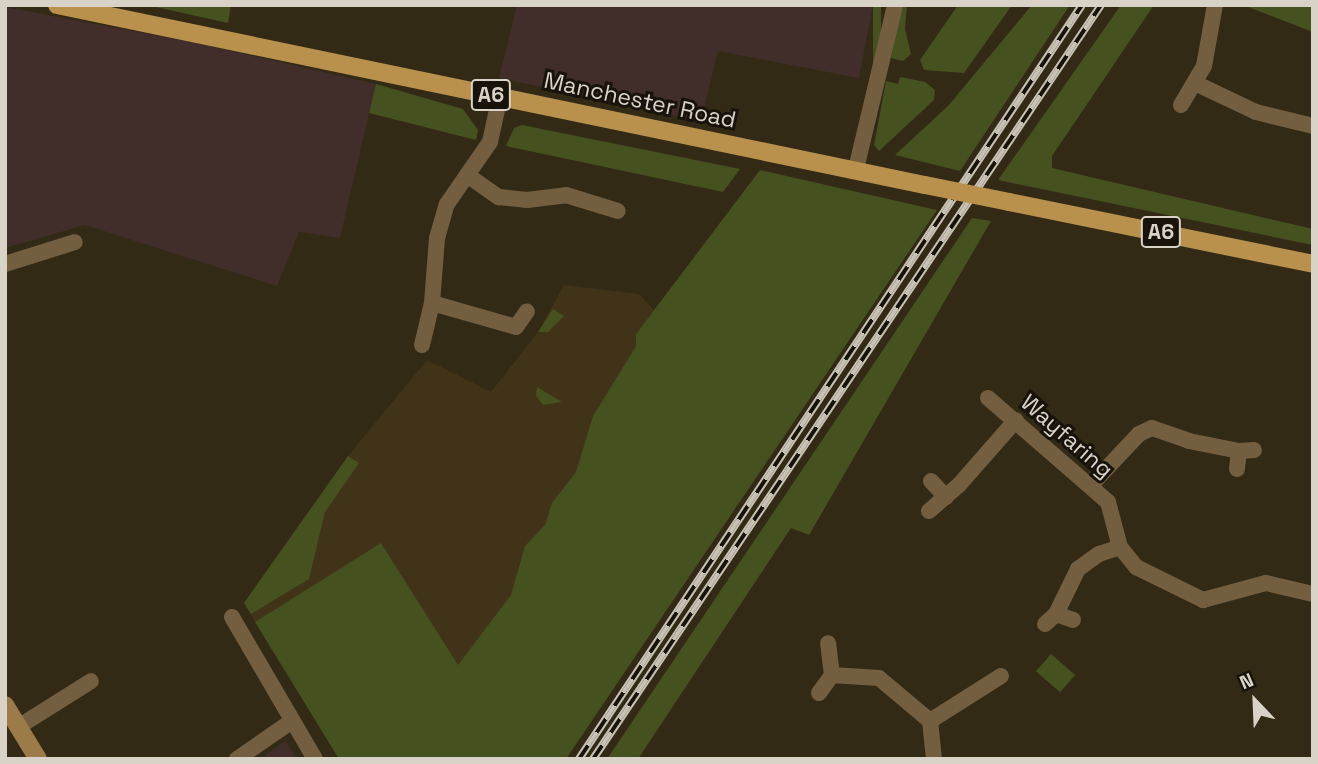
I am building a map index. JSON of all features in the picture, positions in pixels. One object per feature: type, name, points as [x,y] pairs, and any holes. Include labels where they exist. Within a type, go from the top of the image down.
[{"type":"main road","name":"Manchester Road","points":[[64,6],[1313,264]]},
{"type":"main road","points":[[5,705],[38,759]]},
{"type":"street","points":[[856,169],[895,5]]},
{"type":"street","points":[[1181,105],[1197,83],[1213,35],[1215,5]]},
{"type":"street","points":[[1197,83],[1256,113],[1313,126]]},
{"type":"street","points":[[422,345],[432,303],[437,238],[447,204],[490,142],[500,96]]},
{"type":"street","points":[[467,175],[499,197],[527,200],[566,195],[592,211],[618,211]]},
{"type":"street","points":[[5,264],[75,242]]},
{"type":"street","points":[[432,303],[521,333],[527,310]]},
{"type":"street","name":"Wayfaring","points":[[988,398],[1091,485],[1112,510],[1120,547]]},
{"type":"street","points":[[929,511],[946,497],[1016,420]]},
{"type":"street","points":[[1091,485],[1139,434],[1152,428],[1246,451],[1237,469]]},
{"type":"street","points":[[931,481],[946,497]]},
{"type":"street","points":[[1073,620],[1051,619],[1078,569],[1099,554],[1120,547],[1136,567],[1196,598],[1221,599],[1266,583],[1313,594]]},
{"type":"street","points":[[232,617],[314,759]]},
{"type":"street","points":[[819,693],[832,675],[828,643]]},
{"type":"street","points":[[832,675],[879,678],[930,721],[934,759]]},
{"type":"street","points":[[930,721],[972,684],[1001,676]]},
{"type":"street","points":[[18,727],[92,681]]},
{"type":"street","points":[[237,759],[292,721]]},
{"type":"shaded area","points":[[517,5],[873,5],[859,78],[718,51],[701,121],[499,78]]},
{"type":"shaded area","points":[[5,7],[196,43],[376,84],[340,238],[299,232],[277,286],[85,225],[5,248]]},
{"type":"shaded area","points":[[564,285],[639,294],[654,310],[636,334],[636,346],[593,416],[694,498],[339,759],[244,603],[348,456],[427,360],[491,392],[538,332]]},
{"type":"shaded area","points":[[285,741],[297,759],[260,759]]},
{"type":"green space","points":[[147,5],[231,5],[228,23]]},
{"type":"green space","points":[[873,5],[881,5],[881,79],[873,79]]},
{"type":"green space","points":[[901,5],[907,5],[905,29],[911,54],[903,61],[891,58]]},
{"type":"green space","points":[[958,5],[1012,5],[964,73],[924,70],[920,60]]},
{"type":"green space","points":[[1032,5],[1070,5],[960,171],[895,155],[949,105]]},
{"type":"green space","points":[[1121,5],[1154,5],[1052,156],[1052,168],[1313,229],[1313,245],[998,180]]},
{"type":"green space","points":[[1243,5],[1313,5],[1313,32]]},
{"type":"green space","points":[[900,77],[925,82],[935,90],[934,100],[879,151],[874,145],[886,81],[898,84]]},
{"type":"green space","points":[[376,84],[463,109],[478,130],[476,140],[369,113]]},
{"type":"green space","points":[[522,125],[740,169],[723,192],[506,146],[514,128]]},
{"type":"green space","points":[[760,170],[937,210],[566,759],[339,759],[255,622],[381,543],[458,665],[511,595],[525,546],[545,525],[552,503],[576,472],[593,416],[636,346],[636,334]]},
{"type":"green space","points":[[972,218],[991,221],[809,535],[791,528],[638,759],[607,759]]},
{"type":"green space","points":[[553,309],[564,316],[548,332],[538,332]]},
{"type":"green space","points":[[537,387],[562,402],[543,405],[536,396]]},
{"type":"green space","points":[[348,456],[359,463],[325,512],[309,579],[251,614],[244,603]]},
{"type":"green space","points":[[1051,654],[1075,675],[1060,692],[1036,671]]},
{"type":"railway","points":[[579,759],[1082,5]]},
{"type":"railway","points":[[593,759],[1101,5]]}]
